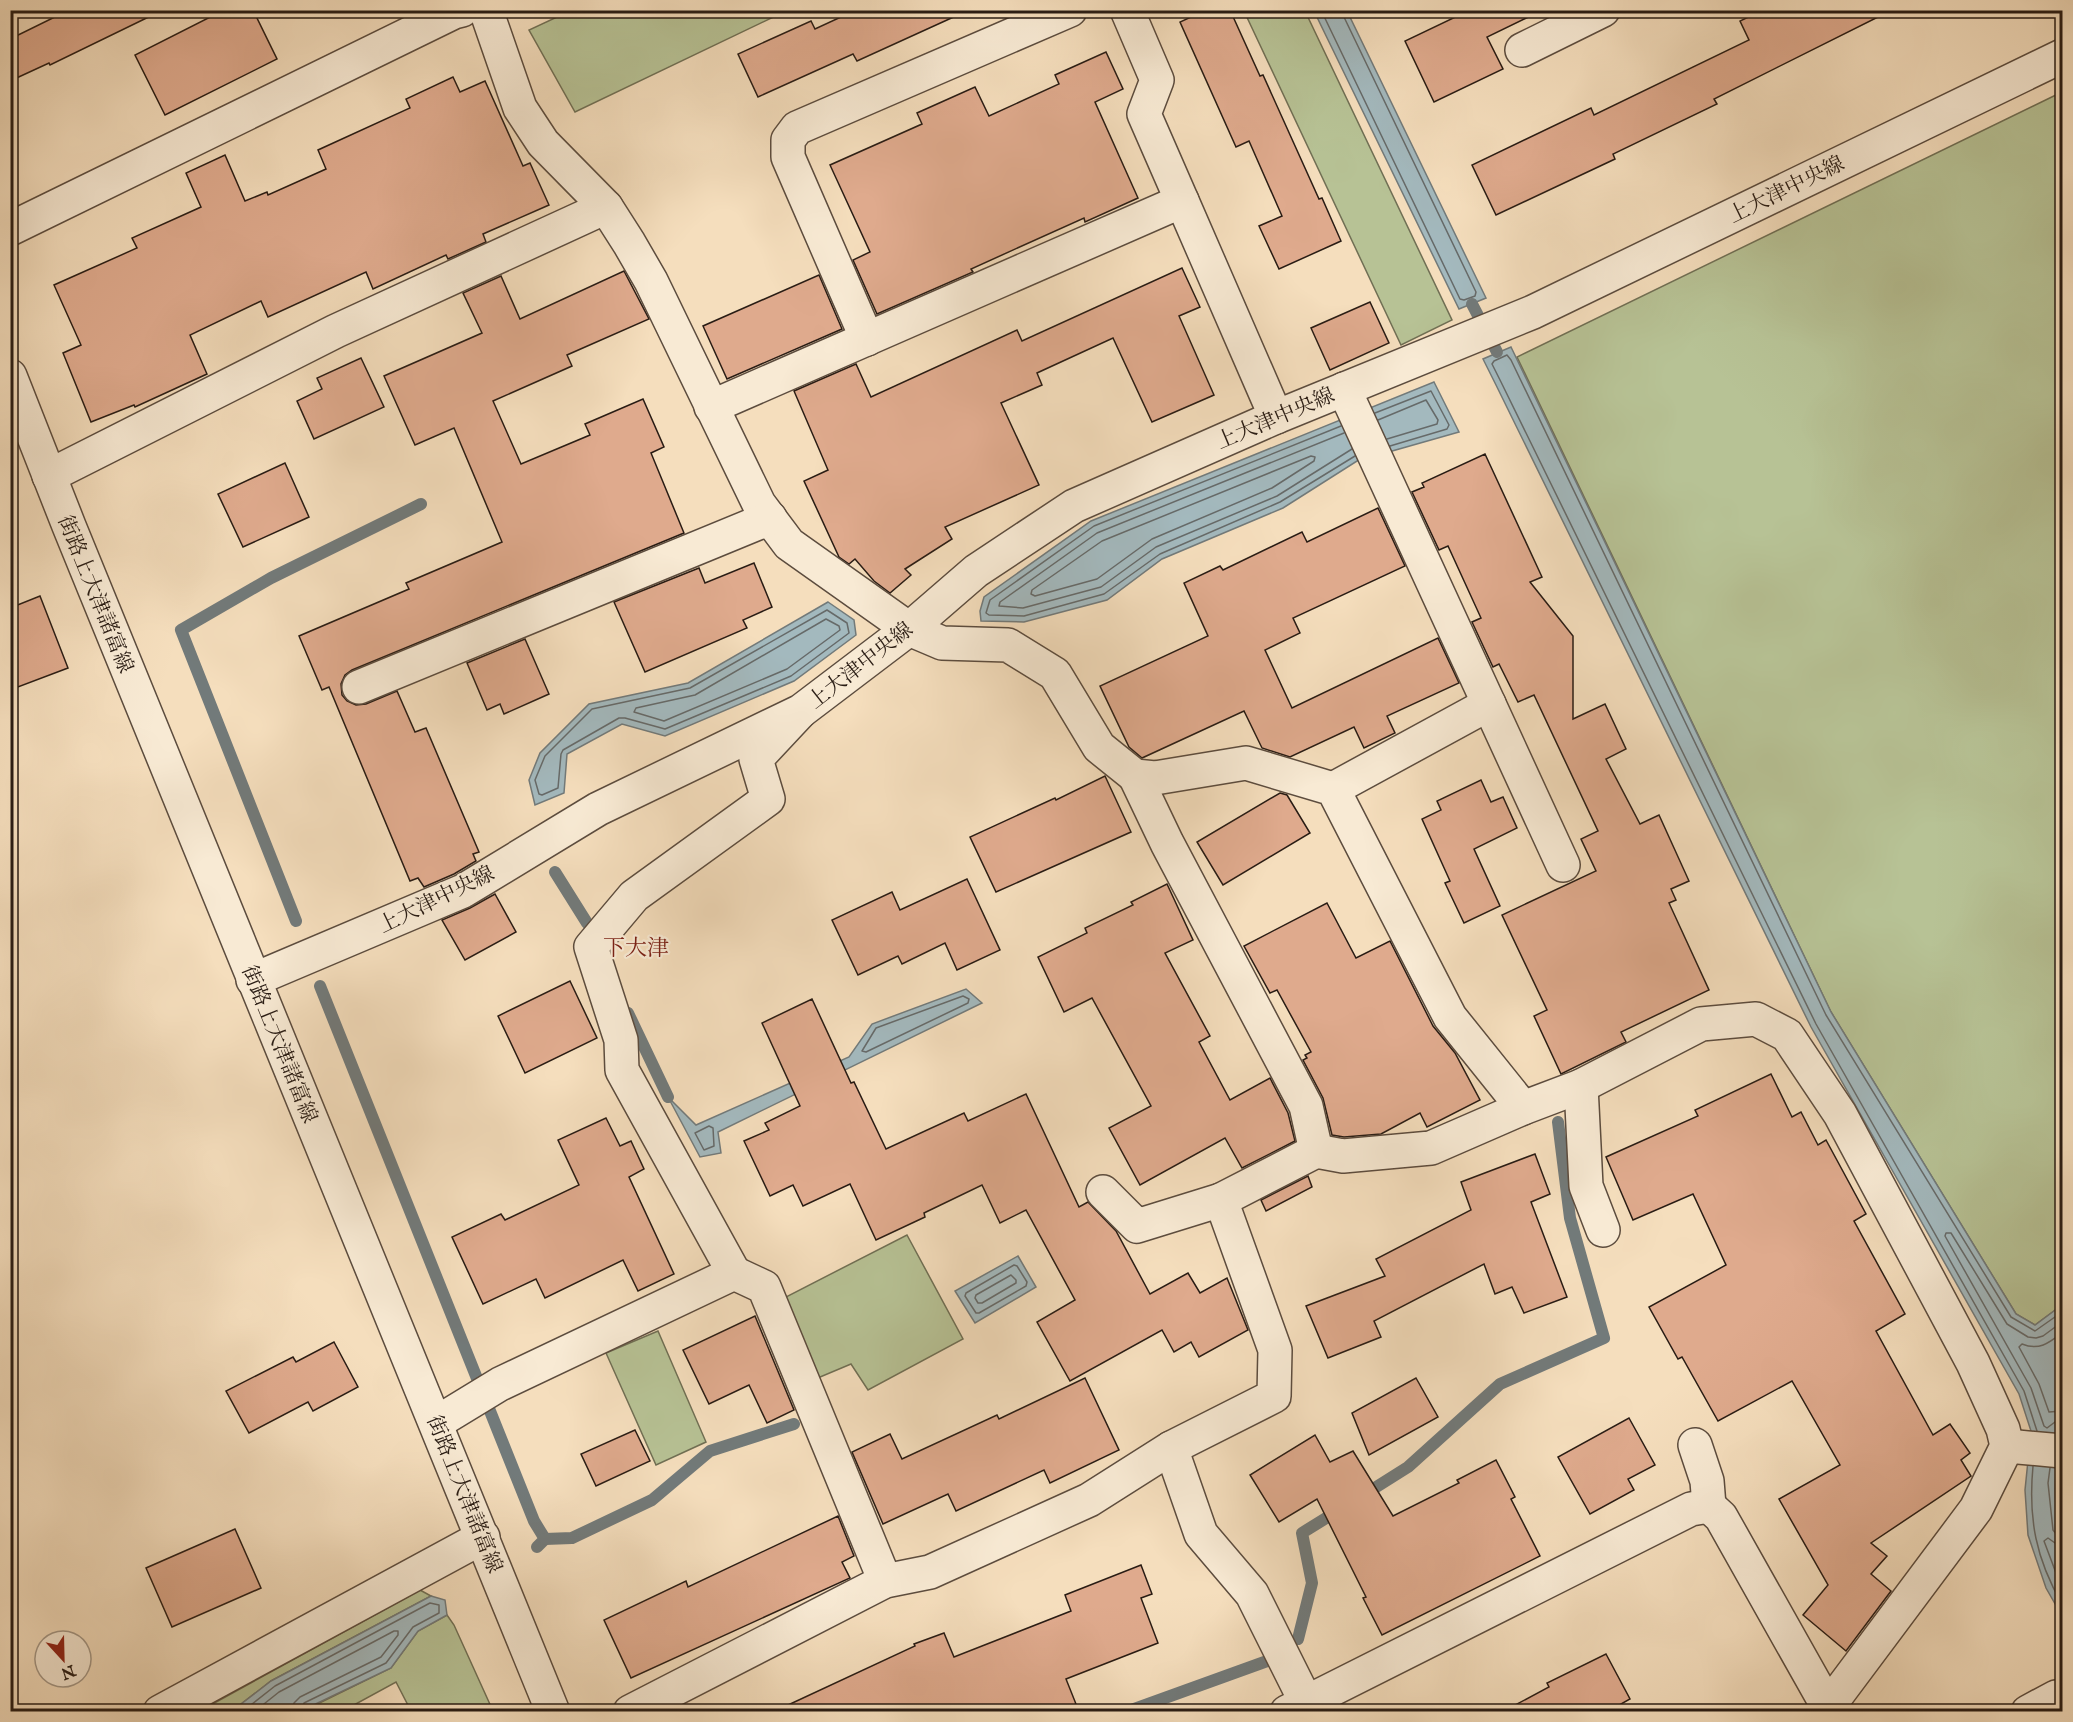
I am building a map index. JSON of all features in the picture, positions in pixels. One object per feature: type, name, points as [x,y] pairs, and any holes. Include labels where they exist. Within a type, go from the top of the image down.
[{"type":"street","points":[[10,229],[462,10]]},
{"type":"street","points":[[486,10],[520,108],[543,143],[606,207],[651,281],[759,504],[789,544],[909,629],[942,643],[1008,645],[1055,674],[1099,747],[1135,776],[1167,843],[1306,1106],[1316,1151]]},
{"type":"street","points":[[867,339],[788,157],[788,140],[796,128],[1070,10]]},
{"type":"street","points":[[1127,10],[1157,80],[1144,114],[1276,417]]},
{"type":"street","points":[[1522,50],[1603,10]]},
{"type":"street","name":"上大津中央線","points":[[253,980],[463,891],[598,810],[801,711],[909,629],[976,571],[1074,506],[1276,417],[1543,307],[2062,56]]},
{"type":"street","points":[[711,407],[1182,201]]},
{"type":"street","points":[[49,476],[336,330],[606,207]]},
{"type":"street","name":"街路上大津諸富線","points":[[10,376],[19,424],[49,476],[553,1712]]},
{"type":"street","points":[[1344,389],[1563,865]]},
{"type":"street","points":[[359,687],[770,518]]},
{"type":"street","points":[[1135,776],[1155,778],[1246,763],[1333,789],[1489,704]]},
{"type":"street","points":[[801,711],[756,759],[768,799],[634,896],[591,947],[621,1040],[622,1070],[734,1273],[764,1287],[885,1581]]},
{"type":"street","points":[[1333,789],[1450,1017],[1523,1108]]},
{"type":"street","points":[[1103,1191],[1137,1226],[1221,1200],[1316,1151],[1343,1156],[1431,1148],[1523,1108],[1581,1086],[1701,1024],[1756,1019],[1786,1035],[1840,1114],[1973,1363],[2003,1429],[2007,1446],[1976,1509],[1829,1709],[1721,1517],[1709,1506],[1707,1481],[1695,1445]]},
{"type":"street","points":[[1581,1086],[1586,1186],[1603,1230]]},
{"type":"street","points":[[630,1712],[885,1581],[930,1572],[1089,1500],[1171,1448],[1274,1396],[1275,1350],[1221,1200]]},
{"type":"street","points":[[436,1424],[487,1393],[734,1273]]},
{"type":"street","points":[[2007,1446],[2062,1451]]},
{"type":"street","points":[[1171,1448],[1201,1534],[1252,1594],[1296,1707],[1691,1509],[1709,1506]]},
{"type":"street","points":[[160,1712],[483,1537]]},
{"type":"street","points":[[2028,1712],[2056,1697],[2062,1708]]},
{"type":"green space","points":[[570,11],[786,11],[575,112],[529,30]]},
{"type":"green space","points":[[1244,11],[1305,11],[1452,320],[1401,345]]},
{"type":"green space","points":[[2062,92],[2062,1305],[2035,1325],[2016,1314],[1831,1012],[1517,357]]},
{"type":"green space","points":[[907,1235],[963,1339],[868,1390],[851,1364],[813,1380],[782,1299]]},
{"type":"green space","points":[[658,1331],[706,1442],[656,1465],[606,1353]]},
{"type":"green space","points":[[420,1590],[431,1596],[271,1681],[232,1711],[198,1712]]},
{"type":"green space","points":[[447,1615],[454,1625],[493,1711],[411,1711],[396,1682],[343,1711],[301,1712],[391,1668],[418,1631]]},
{"type":"water","points":[[1314,11],[1347,11],[1486,298],[1459,309]]},
{"type":"water","points":[[1511,347],[1831,1012],[2016,1314],[2035,1325],[2062,1305],[2062,1426],[2055,1484],[2056,1512],[2062,1539],[2062,1616],[2046,1588],[2028,1535],[2025,1490],[2031,1431],[2019,1394],[1811,1027],[1483,359]]},
{"type":"water","points":[[1434,382],[1459,432],[1357,461],[1283,508],[1162,559],[1107,600],[1024,622],[981,621],[980,611],[984,597],[1091,521]]},
{"type":"water","points":[[828,602],[854,620],[856,635],[794,681],[665,736],[622,724],[567,754],[564,793],[535,805],[529,780],[540,753],[589,704],[688,683]]},
{"type":"water","points":[[966,989],[982,1003],[718,1132],[721,1153],[700,1157],[668,1097],[696,1125],[849,1057],[872,1024]]},
{"type":"water","points":[[1018,1256],[1036,1287],[975,1323],[955,1291]]},
{"type":"water","points":[[431,1596],[445,1600],[447,1615],[418,1631],[391,1668],[301,1711],[232,1711],[271,1681]]},
{"type":"building","points":[[69,10],[163,10],[50,65],[49,63],[10,81],[10,39]]},
{"type":"building","points":[[224,10],[253,10],[277,59],[165,115],[135,55]]},
{"type":"building","points":[[856,10],[969,10],[857,61],[853,54],[758,97],[738,54],[811,21],[815,29]]},
{"type":"building","points":[[1206,10],[1230,10],[1341,241],[1279,269],[1259,226],[1282,216],[1249,141],[1236,147],[1180,22]]},
{"type":"building","points":[[1470,10],[1543,10],[1487,37],[1503,69],[1434,102],[1405,41]]},
{"type":"building","points":[[1763,10],[1892,10],[1714,99],[1717,104],[1613,154],[1615,159],[1496,215],[1472,165],[1591,108],[1594,115],[1749,40],[1740,21]]},
{"type":"building","points":[[1106,52],[1123,89],[1095,102],[1138,198],[1085,222],[1084,218],[971,269],[973,272],[877,314],[853,260],[870,252],[830,165],[922,124],[917,113],[975,87],[989,116],[1059,84],[1055,75]]},
{"type":"building","points":[[453,77],[460,92],[485,81],[523,166],[530,163],[549,205],[483,234],[486,242],[448,259],[446,255],[373,289],[366,272],[268,317],[261,301],[190,335],[207,374],[135,407],[134,405],[91,422],[63,353],[81,345],[54,285],[137,248],[132,238],[201,207],[186,173],[225,155],[245,201],[267,192],[268,195],[326,169],[318,150],[410,108],[406,99]]},
{"type":"building","points":[[1182,268],[1200,307],[1179,316],[1214,395],[1152,422],[1113,338],[1037,373],[1042,385],[1001,403],[1039,485],[945,527],[952,539],[905,569],[911,575],[890,593],[874,581],[855,559],[849,564],[839,557],[804,481],[828,470],[794,391],[856,364],[871,397],[1017,330],[1022,341]]},
{"type":"building","points":[[624,271],[649,319],[567,355],[572,366],[493,401],[521,464],[590,435],[585,424],[643,399],[664,447],[651,453],[684,533],[352,670],[345,675],[341,684],[342,695],[347,701],[356,705],[366,704],[397,691],[415,732],[426,728],[479,852],[473,854],[476,861],[424,887],[418,878],[410,881],[329,687],[322,690],[299,636],[409,589],[406,583],[502,542],[454,428],[415,445],[384,376],[482,333],[463,293],[501,276],[520,319]]},
{"type":"building","points":[[819,275],[842,329],[727,379],[703,326]]},
{"type":"building","points":[[1370,302],[1389,343],[1330,370],[1311,328]]},
{"type":"building","points":[[361,358],[384,407],[314,439],[297,401],[322,389],[317,378]]},
{"type":"building","points":[[1485,454],[1542,577],[1530,582],[1573,636],[1573,719],[1605,704],[1626,749],[1606,759],[1640,824],[1659,815],[1689,881],[1671,889],[1676,900],[1669,903],[1709,990],[1621,1032],[1626,1042],[1561,1074],[1534,1016],[1547,1010],[1502,915],[1596,871],[1581,839],[1598,831],[1534,695],[1518,702],[1499,664],[1493,667],[1472,622],[1481,618],[1448,546],[1439,550],[1412,492],[1424,487],[1422,483]]},
{"type":"building","points":[[285,463],[309,517],[243,547],[218,494]]},
{"type":"building","points":[[1378,508],[1405,566],[1293,618],[1300,633],[1265,650],[1292,708],[1438,638],[1459,683],[1387,716],[1395,733],[1364,748],[1354,727],[1290,757],[1262,748],[1244,711],[1142,758],[1129,747],[1100,686],[1208,636],[1184,583],[1220,566],[1223,570],[1302,532],[1307,542]]},
{"type":"building","points":[[754,563],[772,607],[743,620],[747,628],[645,672],[614,602],[699,568],[705,583]]},
{"type":"building","points":[[40,596],[68,668],[10,690],[10,608]]},
{"type":"building","points":[[525,639],[549,694],[504,714],[500,704],[487,710],[467,663]]},
{"type":"building","points":[[1105,776],[1131,832],[996,892],[970,837]]},
{"type":"building","points":[[1481,780],[1491,802],[1503,797],[1517,828],[1474,849],[1500,906],[1464,923],[1445,883],[1450,881],[1422,819],[1441,810],[1437,801]]},
{"type":"building","points":[[1280,793],[1287,795],[1310,833],[1223,885],[1197,842]]},
{"type":"building","points":[[967,879],[1000,950],[957,970],[945,943],[902,964],[898,956],[858,975],[832,920],[892,892],[900,910]]},
{"type":"building","points":[[1167,884],[1193,940],[1165,953],[1210,1036],[1199,1042],[1230,1100],[1270,1078],[1288,1113],[1295,1141],[1242,1168],[1225,1138],[1140,1185],[1109,1128],[1151,1106],[1092,998],[1064,1012],[1038,957],[1087,933],[1085,928],[1133,905],[1131,902]]},
{"type":"building","points":[[495,894],[516,932],[465,960],[442,920]]},
{"type":"building","points":[[1327,903],[1356,958],[1390,941],[1433,1026],[1455,1053],[1480,1100],[1427,1127],[1420,1113],[1381,1134],[1344,1137],[1332,1135],[1323,1098],[1303,1060],[1307,1058],[1305,1055],[1311,1052],[1277,990],[1270,993],[1244,946]]},
{"type":"building","points":[[570,981],[597,1038],[525,1073],[498,1016]]},
{"type":"building","points":[[812,999],[851,1083],[854,1082],[886,1149],[964,1113],[968,1121],[1026,1094],[1079,1207],[1088,1202],[1116,1231],[1150,1294],[1188,1273],[1200,1293],[1227,1278],[1248,1330],[1199,1357],[1191,1342],[1174,1352],[1162,1330],[1070,1381],[1037,1322],[1075,1300],[1026,1210],[1000,1223],[982,1185],[924,1213],[925,1217],[876,1240],[850,1184],[803,1206],[793,1185],[770,1196],[744,1141],[769,1130],[765,1123],[800,1106],[762,1023]]},
{"type":"building","points":[[1771,1074],[1792,1117],[1801,1112],[1818,1145],[1826,1140],[1866,1214],[1854,1221],[1905,1314],[1876,1331],[1933,1435],[1950,1424],[1970,1453],[1961,1460],[1971,1476],[1871,1543],[1887,1556],[1871,1574],[1891,1591],[1846,1651],[1803,1615],[1828,1585],[1779,1499],[1840,1465],[1792,1381],[1718,1421],[1682,1357],[1678,1359],[1649,1307],[1726,1265],[1693,1194],[1633,1220],[1606,1157],[1698,1116],[1695,1110]]},
{"type":"building","points":[[606,1118],[620,1146],[631,1141],[644,1169],[629,1177],[674,1274],[638,1291],[623,1260],[545,1298],[536,1279],[483,1304],[452,1237],[501,1214],[505,1220],[579,1185],[558,1140]]},
{"type":"building","points":[[1535,1154],[1550,1194],[1531,1202],[1567,1297],[1524,1313],[1512,1287],[1495,1294],[1484,1264],[1374,1321],[1381,1337],[1328,1358],[1306,1306],[1385,1276],[1376,1259],[1471,1210],[1461,1182]]},
{"type":"building","points":[[1308,1176],[1312,1187],[1266,1211],[1261,1200]]},
{"type":"building","points":[[755,1316],[794,1410],[767,1423],[749,1385],[709,1404],[683,1350]]},
{"type":"building","points":[[334,1342],[358,1387],[313,1411],[308,1402],[249,1433],[226,1391],[293,1357],[296,1362]]},
{"type":"building","points":[[1085,1378],[1119,1450],[1050,1483],[1044,1470],[956,1511],[948,1494],[883,1524],[852,1452],[890,1434],[902,1459],[997,1415],[999,1419]]},
{"type":"building","points":[[1416,1378],[1438,1417],[1369,1455],[1352,1413]]},
{"type":"building","points":[[1629,1418],[1655,1465],[1628,1479],[1634,1490],[1590,1514],[1558,1457]]},
{"type":"building","points":[[635,1430],[650,1461],[596,1486],[581,1454]]},
{"type":"building","points":[[1315,1435],[1330,1462],[1353,1451],[1393,1516],[1459,1483],[1457,1480],[1496,1460],[1515,1497],[1511,1499],[1540,1556],[1382,1635],[1363,1598],[1366,1597],[1317,1499],[1279,1522],[1250,1475]]},
{"type":"building","points":[[838,1516],[854,1556],[842,1562],[850,1578],[631,1678],[604,1620],[686,1581],[688,1587]]},
{"type":"building","points":[[235,1529],[261,1588],[172,1627],[146,1568]]},
{"type":"building","points":[[1141,1565],[1152,1594],[1141,1598],[1158,1643],[1066,1679],[1076,1704],[1056,1712],[773,1712],[915,1646],[914,1644],[944,1633],[954,1657],[1071,1611],[1065,1595]]},
{"type":"building","points":[[1606,1654],[1630,1699],[1607,1712],[1502,1712],[1549,1687],[1547,1683]]},
{"type":"waterway","points":[[1472,304],[1497,352]]},
{"type":"waterway","points":[[296,921],[181,630],[271,578],[421,504]]},
{"type":"waterway","points":[[555,872],[587,923]]},
{"type":"waterway","points":[[320,986],[534,1521],[545,1539],[537,1547]]},
{"type":"waterway","points":[[628,1013],[668,1097]]},
{"type":"waterway","points":[[1362,1496],[1408,1467],[1500,1384],[1604,1338],[1570,1218],[1558,1122]]},
{"type":"waterway","points":[[545,1539],[572,1538],[652,1500],[710,1451],[794,1424]]},
{"type":"waterway","points":[[1298,1639],[1312,1583],[1302,1533],[1339,1510]]},
{"type":"waterway","points":[[1126,1712],[1270,1660]]},
{"type":"district","name":"下大津","points":[[636,947]]}]
